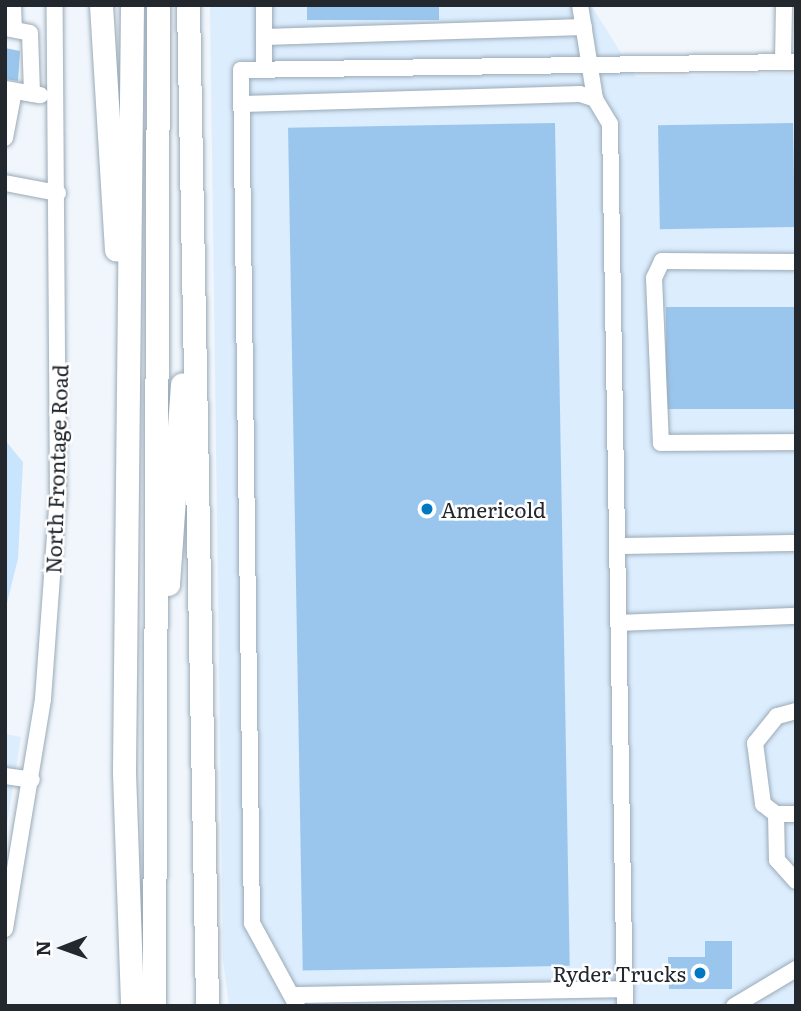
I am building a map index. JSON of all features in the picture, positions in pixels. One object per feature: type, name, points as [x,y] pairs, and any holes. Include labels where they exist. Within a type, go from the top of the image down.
[{"type":"highway","points":[[101,5],[128,558]]},
{"type":"highway","points":[[132,5],[124,774],[143,1000]]},
{"type":"highway","points":[[150,861],[158,5]]},
{"type":"highway","points":[[143,1000],[183,369],[188,5]]},
{"type":"highway","points":[[188,101],[207,1006]]},
{"type":"street","points":[[13,5],[9,28],[31,37],[32,94]]},
{"type":"street","name":"North Frontage Road","points":[[5,929],[32,780],[58,496],[55,5]]},
{"type":"street","points":[[264,5],[264,70]]},
{"type":"street","points":[[580,5],[586,64],[595,99],[610,124],[612,151],[624,998],[294,1000],[252,923],[242,70],[586,64],[789,62],[784,5]]},
{"type":"street","points":[[264,37],[584,27]]},
{"type":"street","points":[[5,138],[10,90],[57,96]]},
{"type":"street","points":[[243,104],[580,94],[595,99]]},
{"type":"street","points":[[5,183],[58,193]]},
{"type":"street","points":[[796,262],[662,261],[654,278],[661,443],[796,442]]},
{"type":"street","points":[[618,546],[796,543]]},
{"type":"street","points":[[619,622],[796,616]]},
{"type":"street","points":[[796,710],[777,716],[755,743],[757,792],[776,814],[778,860],[796,881]]},
{"type":"street","points":[[5,776],[32,780]]},
{"type":"street","points":[[776,814],[796,814]]},
{"type":"street","points":[[734,1006],[796,969]]},
{"type":"shaded area","points":[[210,5],[591,5],[636,77],[796,73],[796,1006],[229,1006],[223,960]]},
{"type":"shaded area","points":[[5,440],[23,462],[18,559],[5,611]]},
{"type":"shaded area","points":[[5,734],[21,737],[5,836]]},
{"type":"building","points":[[307,5],[439,5],[439,20],[307,20]]},
{"type":"building","points":[[5,48],[20,51],[18,81],[5,79]]},
{"type":"building","name":"Americold","points":[[555,123],[570,966],[303,971],[288,128]]},
{"type":"building","points":[[793,123],[795,227],[660,229],[658,125]]},
{"type":"building","points":[[666,307],[796,307],[796,409],[666,409]]},
{"type":"building","name":"Ryder Trucks","points":[[705,941],[732,941],[732,989],[669,989],[668,957],[705,957]]},
{"type":"place","name":"Americold","points":[[427,509]]},
{"type":"place","name":"Ryder Trucks","points":[[700,973]]}]
